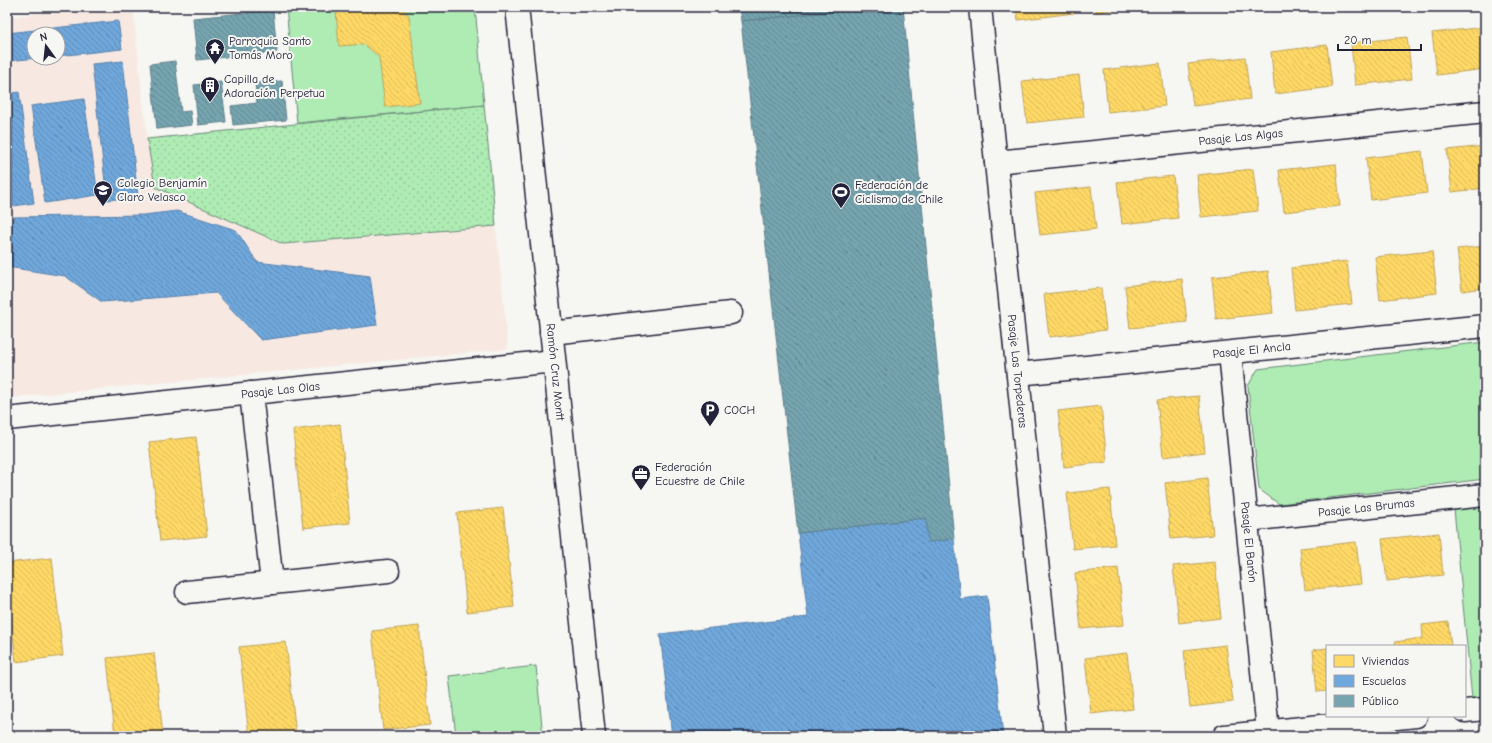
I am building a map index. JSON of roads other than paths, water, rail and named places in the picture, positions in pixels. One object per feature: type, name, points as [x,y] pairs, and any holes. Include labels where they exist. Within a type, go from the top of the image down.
[{"type":"street","name":"Ramón Cruz Montt","points":[[517,7],[594,736]]},
{"type":"street","name":"Pasaje Las Torpederas","points":[[980,7],[1056,736]]},
{"type":"street","name":"Pasaje Las Algas","points":[[996,162],[1485,112]]},
{"type":"street","points":[[551,333],[731,313]]},
{"type":"street","name":"Pasaje El Ancla","points":[[1018,374],[1485,326]]},
{"type":"street","name":"Pasaje El Barón","points":[[1230,353],[1268,732]]},
{"type":"street","name":"Pasaje Las Olas","points":[[7,418],[554,361]]},
{"type":"street","points":[[251,393],[272,583]]},
{"type":"street","name":"Pasaje Las Brumas","points":[[1247,520],[1485,495]]},
{"type":"street","points":[[187,592],[388,571]]},
{"type":"street","points":[[1466,711],[1485,709]]},
{"type":"street","points":[[1224,736],[1407,717]]},
{"type":"place","name":"Parroquia Santo Tomás Moro","points":[[215,65]]},
{"type":"place","name":"Capilla de Adoración Perpetua","points":[[210,103]]},
{"type":"place","name":"Colegio Benjamín Claro Velasco","points":[[103,207]]},
{"type":"place","name":"Federación de Ciclismo de Chile","points":[[841,209]]},
{"type":"place","name":"COCH","points":[[710,427]]},
{"type":"place","name":"Federación Ecuestre de Chile","points":[[641,491]]}]
